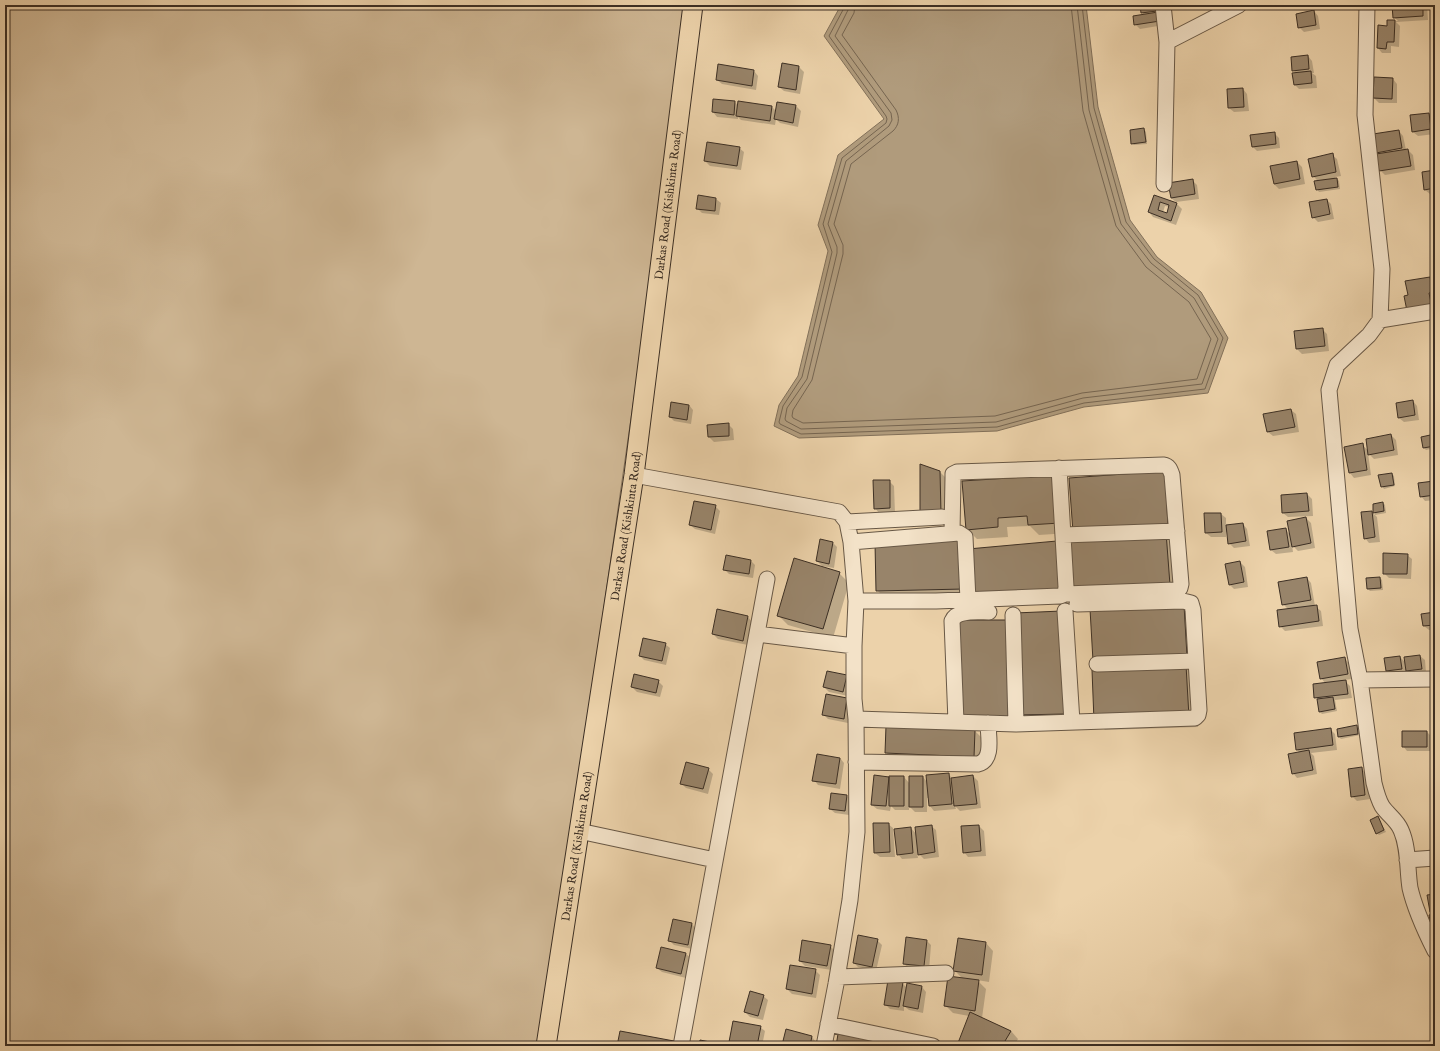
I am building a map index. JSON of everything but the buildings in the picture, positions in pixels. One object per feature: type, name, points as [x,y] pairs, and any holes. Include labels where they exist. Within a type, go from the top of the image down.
[{"type":"main road","name":"Darkas Road (Kishkinta Road)","points":[[546,1046],[634,475],[693,5]]},
{"type":"street","points":[[1162,5],[1167,42],[1164,184]]},
{"type":"street","points":[[1167,42],[1217,10],[1238,5]]},
{"type":"street","points":[[1367,5],[1366,115],[1382,269],[1380,320],[1369,335],[1337,365],[1328,390],[1350,629],[1360,680],[1377,794],[1382,806],[1395,819],[1401,830],[1414,904],[1424,930],[1434,945]]},
{"type":"street","points":[[1380,320],[1435,310]]},
{"type":"street","points":[[856,602],[968,600],[1060,596],[1065,594],[1175,590],[1180,588],[1181,584],[1172,475],[1170,468],[1163,465],[957,472],[954,474],[953,478],[952,532]]},
{"type":"street","points":[[1059,468],[1066,587],[1065,594]]},
{"type":"street","points":[[634,475],[840,512],[847,522],[851,542],[856,602],[854,699],[856,720],[857,832],[850,900],[838,976],[824,1046]]},
{"type":"street","points":[[847,522],[942,517]]},
{"type":"street","points":[[1063,535],[1177,531]]},
{"type":"street","points":[[851,542],[952,532],[959,533],[965,537],[968,600]]},
{"type":"street","points":[[681,1046],[767,579]]},
{"type":"street","points":[[856,720],[1016,724],[1195,718],[1198,715],[1199,710],[1193,610],[1189,601],[1071,607],[1072,722]]},
{"type":"street","points":[[956,722],[952,621],[953,618],[958,615],[990,612]]},
{"type":"street","points":[[1013,615],[1016,724]]},
{"type":"street","points":[[756,634],[854,646]]},
{"type":"street","points":[[1097,664],[1196,661]]},
{"type":"street","points":[[1360,680],[1435,679]]},
{"type":"street","points":[[856,762],[983,763],[988,758],[988,723]]},
{"type":"street","points":[[579,831],[715,860]]},
{"type":"street","points":[[1407,860],[1435,858]]},
{"type":"street","points":[[838,976],[946,973]]},
{"type":"street","points":[[828,1024],[933,1046]]},
{"type":"shaded area","points":[[5,5],[689,5],[541,1046],[5,1046]]},
{"type":"water","points":[[841,5],[1086,5],[1098,107],[1130,220],[1157,257],[1201,292],[1228,338],[1208,393],[1084,407],[997,431],[799,438],[774,426],[779,405],[798,376],[828,251],[818,225],[838,155],[884,119],[824,36]]}]
